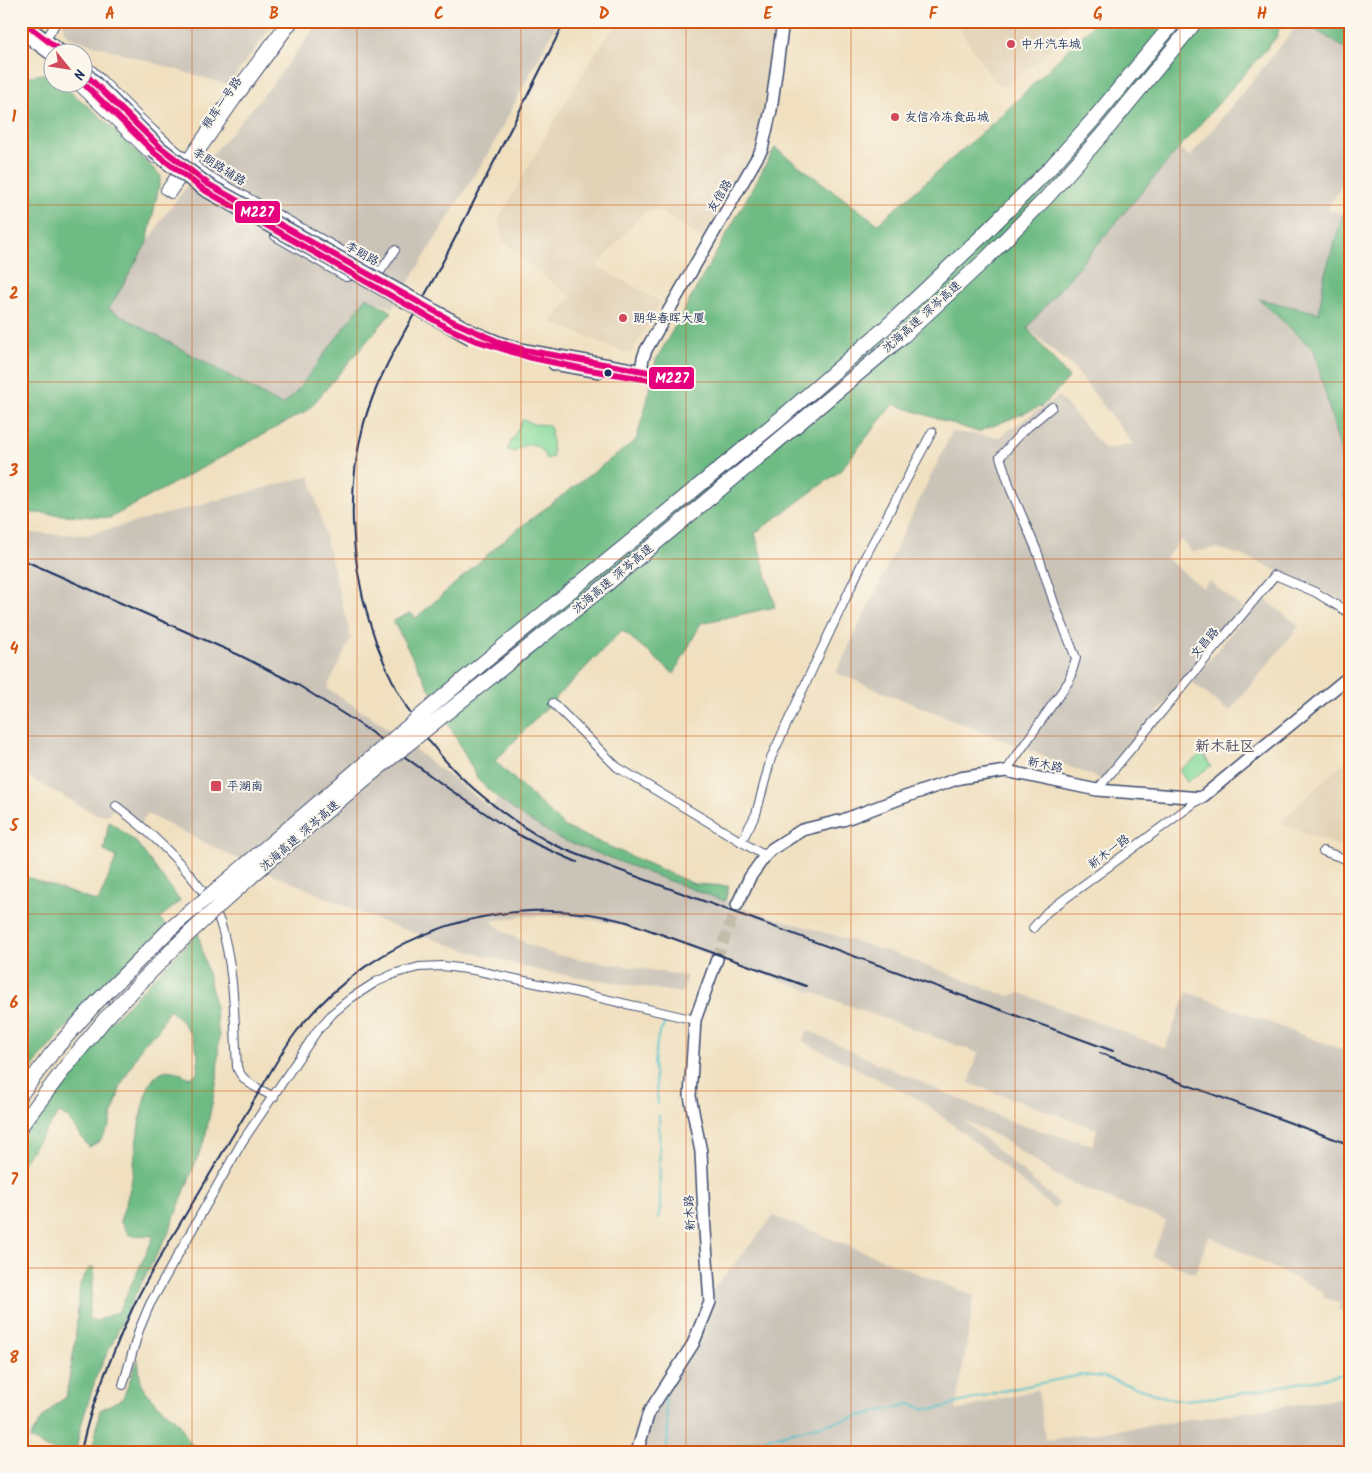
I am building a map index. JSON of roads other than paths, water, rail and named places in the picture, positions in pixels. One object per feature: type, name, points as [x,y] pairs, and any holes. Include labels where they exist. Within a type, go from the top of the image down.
[{"type":"highway","name":"沈海高速 深岑高速","points":[[21,1094],[52,1053],[96,1003],[170,929],[464,679],[780,418],[886,327],[982,237],[1049,169],[1092,121],[1175,21]]},
{"type":"highway","name":"沈海高速 深岑高速","points":[[21,1126],[104,1019],[216,907],[379,768],[601,589],[902,337],[988,257],[1046,198],[1108,128],[1196,21]]},
{"type":"street","points":[[22,21],[42,42]]},
{"type":"street","points":[[44,42],[57,21]]},
{"type":"street","name":"粮库一号路","points":[[190,162],[229,97],[286,21]]},
{"type":"street","name":"粮库一号路","points":[[178,178],[295,21]]},
{"type":"street","name":"友信路","points":[[638,371],[641,349],[756,148],[766,108],[778,21]]},
{"type":"street","name":"友信路","points":[[638,371],[646,350],[762,149],[771,110],[783,21]]},
{"type":"street","points":[[21,32],[42,42]]},
{"type":"street","name":"李朗路辅路","points":[[92,70],[165,142],[211,177],[380,272]]},
{"type":"street","name":"李朗路","points":[[92,81],[160,147],[208,184],[472,335],[523,357],[570,367],[669,380],[638,371],[525,350],[472,335]]},
{"type":"street","points":[[84,92],[134,141],[178,178],[201,194],[346,277],[380,272],[395,250]]},
{"type":"street","points":[[1006,771],[1069,681],[1076,658],[1054,603],[1037,550],[1000,457],[1022,432],[1052,407]]},
{"type":"street","points":[[741,842],[756,814],[771,758],[811,672],[865,557],[932,432]]},
{"type":"street","name":"文昌路","points":[[1097,790],[1275,575],[1315,592],[1351,614]]},
{"type":"street","points":[[1200,798],[1351,675]]},
{"type":"street","points":[[553,703],[617,767],[765,856]]},
{"type":"street","name":"新木路","points":[[737,905],[750,877],[765,856],[772,849],[802,830],[843,820],[899,798],[960,778],[1006,771],[1097,790],[1200,798]]},
{"type":"street","name":"新木一路","points":[[1033,928],[1047,912],[1200,798]]},
{"type":"street","points":[[116,806],[160,842],[191,876],[210,902],[220,921],[228,957],[234,1007],[238,1072],[248,1082],[274,1097]]},
{"type":"street","points":[[1323,851],[1351,862]]},
{"type":"street","name":"新木路","points":[[637,1452],[648,1412],[693,1344],[710,1302],[701,1152],[690,1096],[694,1020],[717,959]]},
{"type":"street","points":[[122,1384],[150,1304],[224,1173],[317,1031],[333,1013],[351,998],[376,982],[396,973],[419,967],[443,966],[474,970],[694,1020]]},
{"type":"waterway","points":[[658,1104],[654,1063],[658,1036],[667,1020]]},
{"type":"waterway","points":[[658,1219],[660,1208],[659,1115]]},
{"type":"waterway","points":[[709,1452],[910,1404],[922,1408],[936,1409],[1002,1391],[1081,1375],[1104,1377],[1168,1398],[1184,1400],[1228,1396],[1351,1373]]},
{"type":"waterway","points":[[665,1397],[668,1435],[666,1452]]},
{"type":"tunnel","points":[[717,959],[737,905]]},
{"type":"railway","points":[[565,21],[455,238],[397,344],[370,403],[364,423],[355,471],[353,521],[358,571],[369,620],[386,668],[410,713],[439,753],[473,788],[499,810],[554,845],[1113,1051]]},
{"type":"railway","points":[[21,559],[239,655],[298,685],[361,725],[449,789],[510,830],[577,862]]},
{"type":"railway","points":[[81,1452],[97,1393],[132,1309],[161,1255],[292,1038],[329,996],[364,967],[404,944],[446,927],[490,915],[535,911],[581,913],[627,922],[806,986]]},
{"type":"railway","points":[[1100,1053],[1351,1145]]},
{"type":"railway","points":[[21,1444],[38,1452]]},
{"type":"place","name":"中升汽车城","points":[[1011,44]]},
{"type":"place","name":"友信冷冻食品城","points":[[895,117]]},
{"type":"place","name":"朗华春晖大厦","points":[[623,318]]},
{"type":"place","name":"平湖南","points":[[216,786]]},
{"type":"district","name":"新木社区","points":[[1225,747]]}]
